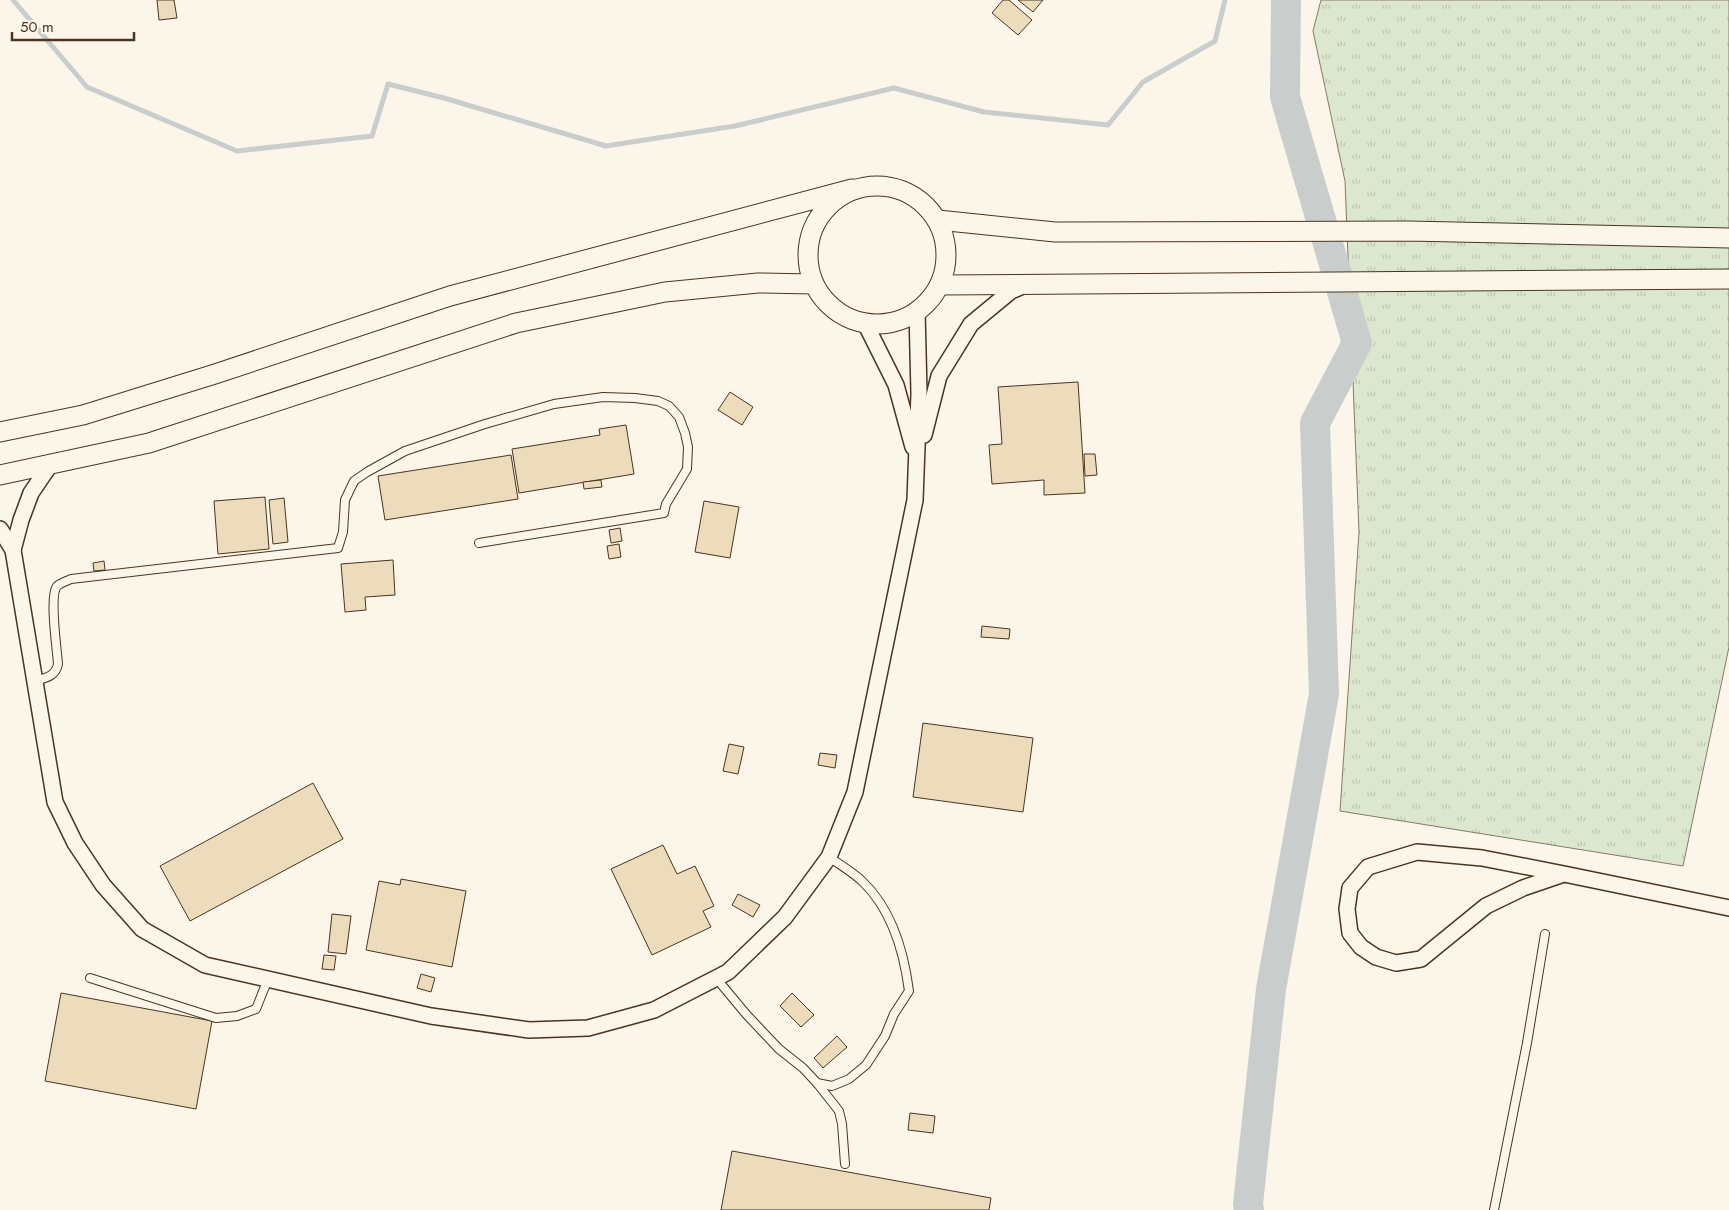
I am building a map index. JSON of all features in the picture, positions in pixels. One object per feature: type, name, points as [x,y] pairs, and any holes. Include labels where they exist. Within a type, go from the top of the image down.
[{"type":"street","points":[[0,432],[83,415],[215,374],[450,296],[852,190],[871,185],[891,186],[909,193],[925,204],[938,220],[945,241],[946,263],[940,285],[927,303],[909,317],[887,324],[865,323],[844,316],[826,302],[813,284],[807,262],[808,239],[817,218],[832,201],[852,190]]},
{"type":"street","points":[[938,220],[1055,232],[1408,231],[1729,238]]},
{"type":"street","points":[[940,285],[1729,279]]},
{"type":"street","points":[[0,475],[149,443],[516,323],[665,292],[758,283],[813,284]]},
{"type":"street","points":[[917,461],[939,376],[971,324],[1011,292],[1027,284]]},
{"type":"street","points":[[50,465],[31,493],[20,520],[14,550],[54,802],[75,843],[103,886],[142,929],[205,965],[431,1016],[529,1030],[588,1028],[654,1010],[728,972],[785,917],[829,856],[854,792],[915,500],[919,393],[917,311]]},
{"type":"street","points":[[865,323],[896,385],[917,461]]},
{"type":"street","points":[[0,529],[14,550]]},
{"type":"street","points":[[1564,874],[1523,888],[1486,906],[1421,959],[1396,963],[1376,957],[1361,947],[1350,933],[1347,909],[1350,888],[1368,867],[1417,852],[1482,858],[1564,874],[1729,908]]},
{"type":"lane","points":[[35,681],[53,675],[57,670],[53,599],[57,586],[63,582],[81,578],[338,548],[343,532],[345,500],[354,481],[367,472],[405,451],[485,424],[554,404],[603,397],[635,398],[658,401],[669,406],[679,417],[688,447],[687,469],[666,504],[664,513],[479,543]]},
{"type":"lane","points":[[818,1084],[832,1086],[849,1079],[866,1065],[885,1036],[894,1014],[909,991],[907,971],[889,917],[876,896],[862,881],[829,856]]},
{"type":"lane","points":[[1494,1210],[1527,1043],[1545,934]]},
{"type":"lane","points":[[90,978],[216,1018],[237,1016],[256,1009],[268,979]]},
{"type":"lane","points":[[716,978],[779,1049],[803,1068],[818,1084],[839,1111],[842,1124],[845,1164]]},
{"type":"green space","points":[[1321,0],[1729,0],[1729,647],[1683,866],[1340,811],[1359,532],[1345,181],[1313,31]]},
{"type":"building","points":[[157,0],[174,0],[177,18],[159,20]]},
{"type":"building","points":[[1003,0],[1009,0],[1032,20],[1018,35],[992,13]]},
{"type":"building","points":[[1018,0],[1043,0],[1033,12]]},
{"type":"building","points":[[1078,382],[1085,493],[1044,495],[1044,480],[992,484],[989,445],[1002,444],[998,387]]},
{"type":"building","points":[[730,392],[753,407],[742,425],[718,410]]},
{"type":"building","points":[[626,425],[634,474],[519,493],[512,449],[600,435],[599,429]]},
{"type":"building","points":[[1084,454],[1095,454],[1097,475],[1085,476]]},
{"type":"building","points":[[511,455],[518,499],[385,520],[378,476]]},
{"type":"building","points":[[601,480],[602,487],[584,489],[583,482]]},
{"type":"building","points":[[265,497],[269,549],[218,554],[214,501]]},
{"type":"building","points":[[284,498],[288,542],[273,544],[269,500]]},
{"type":"building","points":[[704,501],[739,507],[730,558],[695,552]]},
{"type":"building","points":[[620,528],[622,541],[611,543],[609,530]]},
{"type":"building","points":[[619,544],[621,557],[609,559],[607,546]]},
{"type":"building","points":[[393,560],[395,595],[365,597],[366,610],[345,612],[341,564]]},
{"type":"building","points":[[104,561],[105,570],[94,571],[93,563]]},
{"type":"building","points":[[982,626],[1010,629],[1009,639],[981,637]]},
{"type":"building","points":[[923,723],[1033,738],[1023,812],[913,797]]},
{"type":"building","points":[[729,744],[744,747],[738,774],[723,771]]},
{"type":"building","points":[[820,753],[837,755],[835,768],[818,765]]},
{"type":"building","points":[[313,783],[343,839],[190,921],[160,866]]},
{"type":"building","points":[[663,845],[677,874],[695,866],[714,906],[703,911],[711,927],[652,955],[611,869]]},
{"type":"building","points":[[401,879],[466,891],[452,967],[366,950],[379,881],[400,885]]},
{"type":"building","points":[[738,894],[760,905],[753,917],[732,905]]},
{"type":"building","points":[[332,914],[351,916],[346,954],[328,952]]},
{"type":"building","points":[[324,955],[336,956],[334,970],[322,969]]},
{"type":"building","points":[[421,974],[435,978],[431,992],[417,988]]},
{"type":"building","points":[[61,993],[212,1021],[196,1109],[45,1081]]},
{"type":"building","points":[[792,993],[814,1015],[801,1027],[780,1006]]},
{"type":"building","points":[[837,1036],[847,1047],[823,1068],[814,1058]]},
{"type":"building","points":[[910,1113],[935,1116],[933,1133],[908,1130]]},
{"type":"building","points":[[732,1151],[991,1198],[989,1210],[721,1210]]},
{"type":"waterway","points":[[13,0],[87,87],[237,151],[372,136],[388,84],[444,98],[606,146],[735,126],[894,88],[984,112],[1108,125],[1143,82],[1215,41],[1225,0]]},
{"type":"waterway","points":[[1249,1210],[1248,1204],[1271,989],[1324,694],[1315,423],[1357,343],[1285,97],[1286,0]]}]
